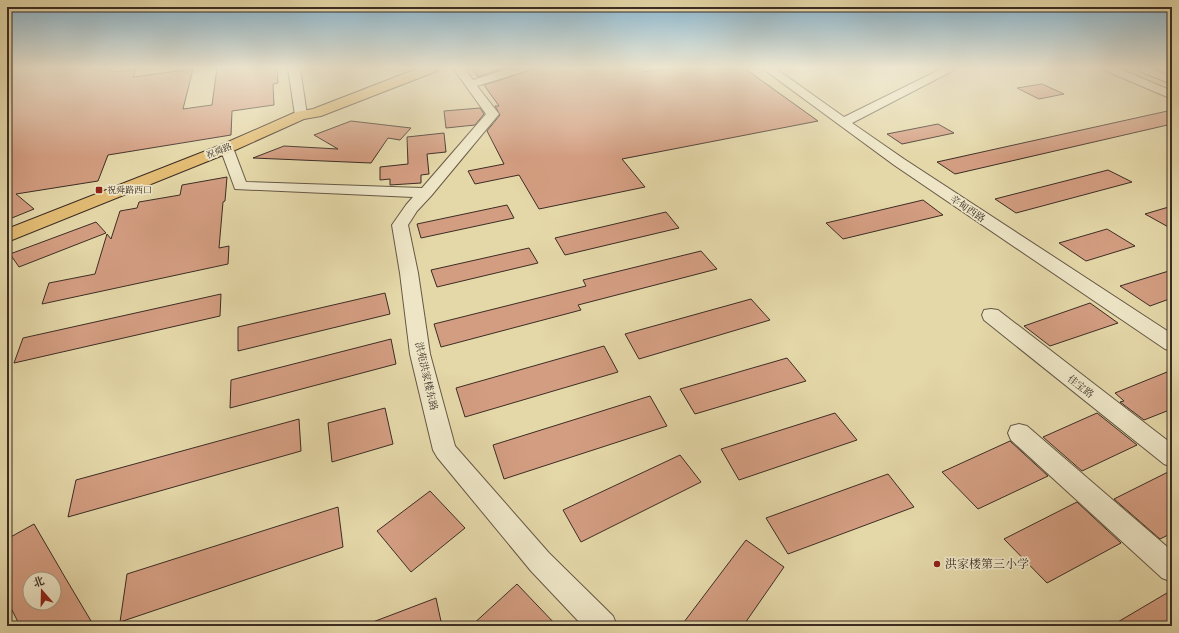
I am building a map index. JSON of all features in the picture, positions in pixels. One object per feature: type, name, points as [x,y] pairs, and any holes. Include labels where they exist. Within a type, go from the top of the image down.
[{"type":"main road","name":"祝舜路","points":[[7,236],[227,148],[302,115],[316,113],[356,98]]},
{"type":"street","points":[[299,98],[302,115]]},
{"type":"street","name":"洪苑洪家楼东路","points":[[480,98],[493,114],[426,194],[411,208],[400,225],[410,273],[420,354],[445,450],[540,562],[603,626]]},
{"type":"street","name":"辛甸西路","points":[[809,98],[899,162],[1172,344]]},
{"type":"street","points":[[843,122],[893,98]]},
{"type":"street","points":[[227,148],[240,186],[426,194]]},
{"type":"street","name":"佳宝路","points":[[991,315],[1172,457]]},
{"type":"street","points":[[1019,433],[1172,569]]},
{"type":"building","points":[[7,98],[186,98],[183,109],[212,105],[213,98],[274,98],[274,105],[232,111],[231,135],[108,155],[98,181],[16,194],[34,209],[7,220]]},
{"type":"building","points":[[493,98],[785,98],[818,121],[622,159],[645,187],[539,209],[519,175],[475,184],[468,171],[504,164],[487,131],[500,115],[495,106],[499,106]]},
{"type":"building","points":[[480,108],[484,114],[475,125],[446,128],[444,111]]},
{"type":"building","points":[[1172,110],[1172,124],[955,174],[937,162]]},
{"type":"building","points":[[351,121],[411,128],[400,140],[388,138],[371,163],[253,158],[284,146],[338,149],[314,135]]},
{"type":"building","points":[[938,124],[954,133],[902,144],[887,134]]},
{"type":"building","points":[[444,133],[446,152],[427,154],[429,174],[421,175],[421,183],[390,185],[390,179],[380,180],[380,167],[408,164],[407,137]]},
{"type":"building","points":[[1108,170],[1132,182],[1016,213],[995,199]]},
{"type":"building","points":[[227,177],[219,248],[229,246],[228,264],[42,304],[49,283],[95,274],[107,234],[111,239],[120,211],[137,208],[139,202],[180,195],[182,185]]},
{"type":"building","points":[[923,200],[943,215],[843,239],[826,223]]},
{"type":"building","points":[[507,205],[514,218],[421,238],[417,224]]},
{"type":"building","points":[[1172,206],[1172,229],[1145,214]]},
{"type":"building","points":[[666,212],[679,228],[565,255],[555,238]]},
{"type":"building","points":[[96,222],[106,233],[19,267],[10,254]]},
{"type":"building","points":[[1107,229],[1135,246],[1086,261],[1059,243]]},
{"type":"building","points":[[529,248],[538,263],[437,287],[431,270]]},
{"type":"building","points":[[701,251],[717,269],[578,305],[581,310],[441,347],[434,324],[586,286],[583,280]]},
{"type":"building","points":[[1172,270],[1172,298],[1150,306],[1120,286]]},
{"type":"building","points":[[385,293],[390,314],[238,351],[238,327]]},
{"type":"building","points":[[221,294],[220,316],[14,363],[23,338]]},
{"type":"building","points":[[751,299],[770,320],[639,359],[625,334]]},
{"type":"building","points":[[1090,303],[1118,323],[1050,346],[1024,326]]},
{"type":"building","points":[[391,339],[396,364],[230,408],[231,380]]},
{"type":"building","points":[[604,346],[618,372],[465,417],[456,388]]},
{"type":"building","points":[[787,358],[806,381],[695,414],[680,389]]},
{"type":"building","points":[[1172,370],[1172,409],[1144,420],[1120,402],[1124,401],[1115,393]]},
{"type":"building","points":[[650,396],[667,426],[504,479],[493,445]]},
{"type":"building","points":[[385,408],[393,444],[332,462],[328,423]]},
{"type":"building","points":[[835,413],[857,440],[739,480],[721,449]]},
{"type":"building","points":[[1097,413],[1137,445],[1082,471],[1043,437]]},
{"type":"building","points":[[299,419],[301,451],[68,517],[76,480]]},
{"type":"building","points":[[1010,441],[1048,476],[978,509],[942,472]]},
{"type":"building","points":[[680,455],[701,482],[581,542],[563,510]]},
{"type":"building","points":[[1172,470],[1172,533],[1160,539],[1114,499]]},
{"type":"building","points":[[888,474],[914,507],[788,554],[766,518]]},
{"type":"building","points":[[430,491],[465,528],[411,572],[377,531]]},
{"type":"building","points":[[1077,502],[1121,543],[1047,583],[1004,539]]},
{"type":"building","points":[[338,507],[343,547],[120,622],[127,574]]},
{"type":"building","points":[[34,524],[61,571],[22,571],[22,611],[62,611],[62,572],[94,626],[20,626],[7,600],[7,539]]},
{"type":"building","points":[[746,540],[784,567],[743,626],[681,626]]},
{"type":"building","points":[[517,584],[557,626],[471,626]]},
{"type":"building","points":[[1172,590],[1172,626],[1111,626]]},
{"type":"building","points":[[436,598],[442,626],[365,626],[365,625]]},
{"type":"place","name":"祝舜路西口","points":[[99,190]]},
{"type":"place","name":"洪家楼第三小学","points":[[937,564]]}]
